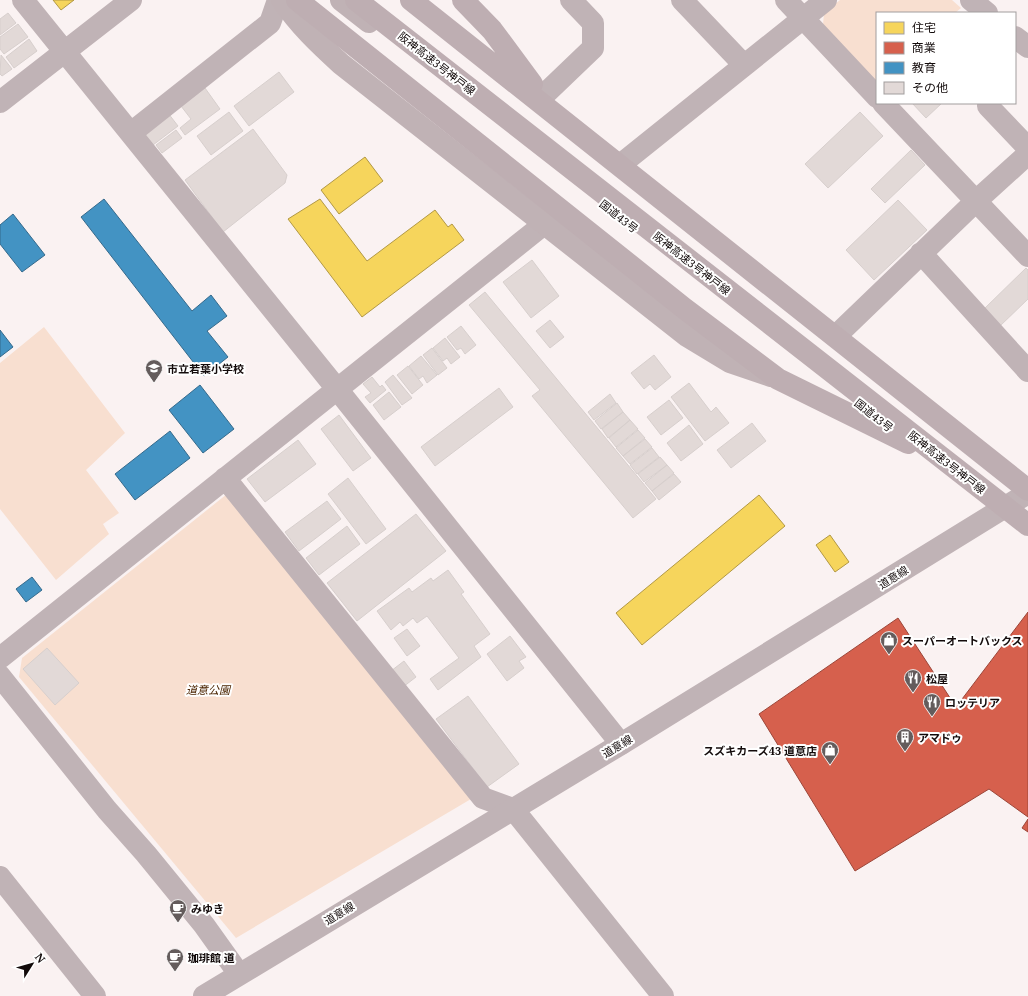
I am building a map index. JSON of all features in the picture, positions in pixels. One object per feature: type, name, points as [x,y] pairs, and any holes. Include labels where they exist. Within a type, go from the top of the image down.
[{"type":"highway","points":[[282,0],[298,22],[318,43],[342,64],[543,225],[687,336],[730,362],[778,379],[912,446]]},
{"type":"highway","points":[[297,0],[685,308],[778,379]]},
{"type":"highway","name":"国道43号","points":[[340,0],[702,280],[1028,538]]},
{"type":"highway","name":"阪神高速3号神戸線","points":[[356,0],[1028,525]]},
{"type":"highway","points":[[411,0],[1028,490]]},
{"type":"highway","points":[[424,0],[539,89],[626,161],[1028,477]]},
{"type":"highway","points":[[463,0],[492,30],[539,89]]},
{"type":"highway","points":[[478,0],[492,30]]},
{"type":"street","points":[[23,0],[337,388],[621,744]]},
{"type":"street","points":[[2,95],[65,52],[131,0]]},
{"type":"street","points":[[131,133],[270,23],[278,0]]},
{"type":"street","points":[[539,89],[593,48],[593,23],[572,0]]},
{"type":"street","points":[[682,0],[744,65]]},
{"type":"street","points":[[786,0],[876,95]]},
{"type":"street","points":[[626,161],[826,0]]},
{"type":"street","points":[[971,0],[985,12]]},
{"type":"street","points":[[1016,37],[1028,47]]},
{"type":"street","points":[[884,104],[1028,256]]},
{"type":"street","points":[[988,106],[1028,148]]},
{"type":"street","points":[[841,331],[921,253],[1028,154]]},
{"type":"street","points":[[0,658],[543,225]]},
{"type":"street","points":[[921,253],[1028,371]]},
{"type":"street","points":[[225,478],[483,798],[513,809],[662,996]]},
{"type":"street","name":"道意線","points":[[204,996],[621,744],[1028,493]]},
{"type":"street","points":[[0,676],[107,810],[146,854],[204,925],[239,974]]},
{"type":"street","points":[[0,877],[95,996]]},
{"type":"green space","points":[[840,0],[952,0],[961,8],[956,12],[876,12],[876,81],[823,25],[824,13]]},
{"type":"green space","points":[[44,327],[125,433],[86,470],[119,513],[103,524],[109,534],[56,580],[0,509],[0,363]]},
{"type":"green space","name":"道意公園","points":[[227,494],[471,799],[236,938],[19,677],[22,658]]},
{"type":"building: 住宅","points":[[53,0],[74,0],[61,10]]},
{"type":"building: 住宅","points":[[365,157],[383,181],[339,214],[321,190]]},
{"type":"building: 住宅","points":[[320,199],[367,261],[435,210],[448,227],[452,224],[464,240],[362,317],[288,219]]},
{"type":"building: 住宅","points":[[759,495],[785,526],[642,645],[616,613]]},
{"type":"building: 住宅","points":[[830,535],[849,562],[835,572],[816,545]]},
{"type":"building: 商業","name":"アマドゥ","points":[[1028,612],[1028,817],[989,789],[855,871],[759,714],[898,618],[956,707]]},
{"type":"building: 商業","points":[[1028,819],[1028,832],[1022,828]]},
{"type":"building: 教育","points":[[104,199],[192,311],[211,295],[227,316],[207,331],[228,357],[204,376],[81,217]]},
{"type":"building: 教育","points":[[13,214],[45,255],[22,272],[0,244],[0,225]]},
{"type":"building: 教育","points":[[0,330],[13,347],[0,357]]},
{"type":"building: 教育","points":[[200,385],[234,429],[203,453],[169,410]]},
{"type":"building: 教育","points":[[170,431],[190,458],[135,500],[115,474]]},
{"type":"building: 教育","points":[[32,577],[42,590],[26,602],[16,589]]},
{"type":"building: その他","points":[[8,13],[16,23],[0,35],[0,19]]},
{"type":"building: その他","points":[[18,24],[28,37],[4,54],[0,49],[0,37]]},
{"type":"building: その他","points":[[29,39],[37,51],[14,68],[6,57]]},
{"type":"building: その他","points":[[1,55],[12,69],[2,76],[0,74]]},
{"type":"building: その他","points":[[279,72],[294,92],[249,126],[234,106]]},
{"type":"building: その他","points":[[205,88],[220,109],[185,135],[180,128],[191,119],[181,106]]},
{"type":"building: その他","points":[[913,104],[941,104],[926,118]]},
{"type":"building: その他","points":[[229,112],[243,131],[211,155],[197,136]]},
{"type":"building: その他","points":[[860,112],[883,136],[828,188],[805,164]]},
{"type":"building: その他","points":[[168,113],[178,126],[153,145],[143,132]]},
{"type":"building: その他","points":[[253,129],[287,175],[285,183],[223,232],[185,180]]},
{"type":"building: その他","points":[[176,130],[182,138],[162,153],[156,145]]},
{"type":"building: その他","points":[[911,150],[925,165],[885,203],[871,189]]},
{"type":"building: その他","points":[[898,200],[927,230],[874,280],[846,250]]},
{"type":"building: その他","points":[[532,260],[559,296],[531,318],[503,282]]},
{"type":"building: その他","points":[[1026,268],[1028,270],[1028,299],[1000,326],[984,309]]},
{"type":"building: その他","points":[[485,292],[656,499],[633,518],[532,396],[540,390],[469,305]]},
{"type":"building: その他","points":[[550,320],[564,337],[550,348],[536,331]]},
{"type":"building: その他","points":[[461,326],[476,345],[465,354],[461,348],[457,350],[447,337]]},
{"type":"building: その他","points":[[445,338],[460,357],[451,364],[447,358],[443,361],[433,348]]},
{"type":"building: その他","points":[[432,348],[447,368],[438,375],[423,355]]},
{"type":"building: その他","points":[[654,355],[671,377],[655,390],[650,384],[644,389],[631,373]]},
{"type":"building: その他","points":[[421,356],[437,375],[427,383],[423,376],[419,379],[409,366]]},
{"type":"building: その他","points":[[408,366],[423,385],[412,394],[397,375]]},
{"type":"building: その他","points":[[393,375],[412,398],[402,405],[385,382]]},
{"type":"building: その他","points":[[372,377],[380,387],[382,385],[386,390],[370,403],[365,397],[371,393],[363,384]]},
{"type":"building: その他","points":[[689,383],[711,412],[716,407],[729,423],[705,441],[671,397]]},
{"type":"building: その他","points":[[499,388],[513,407],[435,466],[421,447]]},
{"type":"building: その他","points":[[389,392],[401,407],[384,420],[373,405]]},
{"type":"building: その他","points":[[610,394],[616,403],[594,420],[588,412]]},
{"type":"building: その他","points":[[669,400],[683,418],[661,435],[647,417]]},
{"type":"building: その他","points":[[617,403],[623,412],[601,429],[595,421]]},
{"type":"building: その他","points":[[623,412],[630,420],[608,438],[602,429]]},
{"type":"building: その他","points":[[339,415],[371,458],[353,471],[321,429]]},
{"type":"building: その他","points":[[630,420],[638,429],[616,447],[609,438]]},
{"type":"building: その他","points":[[752,423],[766,441],[731,468],[717,450]]},
{"type":"building: その他","points":[[689,425],[703,444],[681,461],[667,443]]},
{"type":"building: その他","points":[[638,430],[645,438],[623,456],[616,448]]},
{"type":"building: その他","points":[[645,439],[652,447],[630,464],[623,456]]},
{"type":"building: その他","points":[[298,440],[316,464],[265,502],[247,479]]},
{"type":"building: その他","points":[[652,448],[659,457],[637,474],[630,465]]},
{"type":"building: その他","points":[[660,457],[667,465],[644,482],[638,474]]},
{"type":"building: その他","points":[[667,465],[674,473],[652,491],[645,483]]},
{"type":"building: その他","points":[[674,474],[681,482],[659,500],[652,491]]},
{"type":"building: その他","points":[[348,478],[386,529],[366,544],[328,494]]},
{"type":"building: その他","points":[[327,501],[341,519],[299,551],[285,532]]},
{"type":"building: その他","points":[[416,514],[446,551],[357,621],[327,583]]},
{"type":"building: その他","points":[[347,526],[360,544],[319,575],[306,558]]},
{"type":"building: その他","points":[[448,570],[464,592],[461,594],[490,634],[474,646],[481,657],[438,690],[430,679],[459,658],[427,616],[417,623],[413,618],[403,626],[400,622],[391,630],[377,611],[409,588],[412,592],[431,578],[433,581]]},
{"type":"building: その他","points":[[407,629],[420,646],[407,656],[394,638]]},
{"type":"building: その他","points":[[510,636],[526,657],[519,661],[524,668],[507,681],[487,654]]},
{"type":"building: その他","points":[[47,648],[79,683],[55,705],[23,669]]},
{"type":"building: その他","points":[[404,661],[416,677],[403,687],[391,671]]},
{"type":"building: その他","points":[[468,696],[519,764],[487,787],[436,719]]},
{"type":"place","name":"市立若葉小学校","points":[[154,383]]},
{"type":"place","name":"スーパーオートバックス","points":[[889,655]]},
{"type":"place","name":"松屋","points":[[913,693]]},
{"type":"place","name":"ロッテリア","points":[[932,717]]},
{"type":"place","name":"アマドゥ","points":[[905,752]]},
{"type":"place","name":"スズキカーズ43 道意店","points":[[830,765]]},
{"type":"place","name":"みゆき","points":[[178,923]]},
{"type":"place","name":"珈琲館 道","points":[[175,972]]}]
